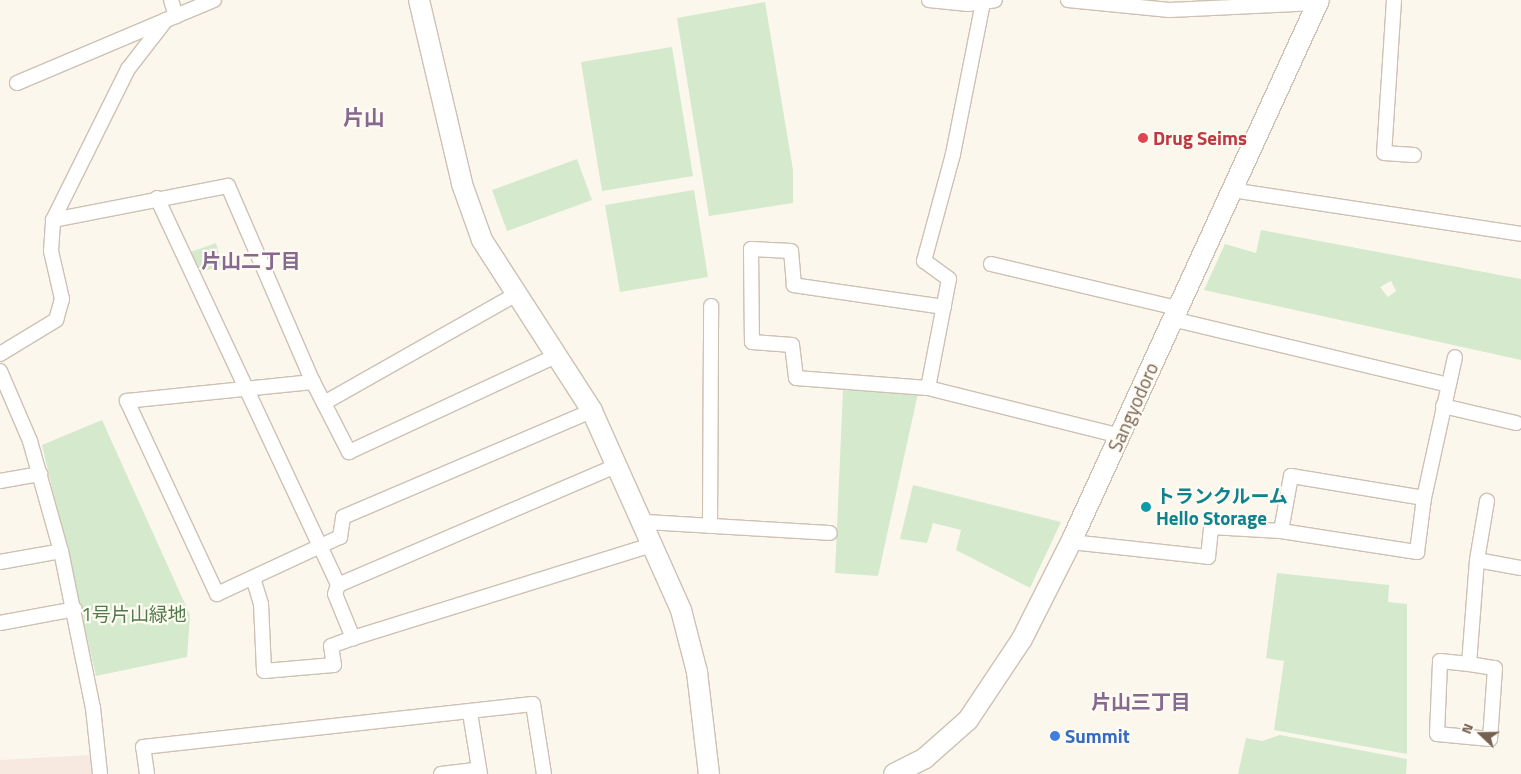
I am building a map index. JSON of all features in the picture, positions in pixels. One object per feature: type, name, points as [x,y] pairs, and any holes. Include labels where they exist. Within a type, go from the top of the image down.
[{"type":"street","points":[[0,354],[56,320],[62,299],[51,251],[53,220],[128,68],[171,18],[171,0]]},
{"type":"street","points":[[17,83],[214,0]]},
{"type":"street","points":[[419,0],[469,208],[482,240],[515,296],[558,355],[592,411],[655,544],[681,610],[697,672],[709,774]]},
{"type":"street","points":[[928,388],[949,280],[924,261],[953,154],[989,1],[953,2],[930,0]]},
{"type":"street","points":[[1068,0],[1170,10],[1318,2]]},
{"type":"street","points":[[1394,0],[1384,153],[1414,155]]},
{"type":"street","name":"Sangyodoro","points":[[894,774],[925,758],[968,720],[1022,639],[1072,542],[1318,2]]},
{"type":"street","points":[[53,220],[157,198],[228,186],[313,382],[349,452],[558,355]]},
{"type":"street","points":[[1231,190],[1521,234]]},
{"type":"street","points":[[157,198],[206,310],[248,388],[318,545],[338,584],[335,594],[353,638]]},
{"type":"street","points":[[944,307],[794,285],[791,250],[752,249],[752,342],[792,345],[796,378],[928,388],[1120,436]]},
{"type":"street","points":[[991,264],[1448,385]]},
{"type":"street","points":[[324,403],[515,296]]},
{"type":"street","points":[[710,526],[711,306]]},
{"type":"street","points":[[1072,542],[1208,558],[1211,526],[1281,532],[1417,552],[1424,498],[1455,357]]},
{"type":"street","points":[[0,371],[40,474],[61,551],[75,609],[100,774]]},
{"type":"street","points":[[313,382],[127,402],[217,594],[254,581],[318,545],[340,537],[343,517],[592,411]]},
{"type":"street","points":[[1443,406],[1516,423]]},
{"type":"street","points":[[338,584],[618,465]]},
{"type":"street","points":[[0,481],[40,474]]},
{"type":"street","points":[[1281,532],[1291,476],[1424,498]]},
{"type":"street","points":[[1469,664],[1477,560],[1487,501]]},
{"type":"street","points":[[645,522],[830,533]]},
{"type":"street","points":[[254,581],[261,604],[264,671],[334,666],[331,646],[655,544]]},
{"type":"street","points":[[0,562],[61,551]]},
{"type":"street","points":[[1477,560],[1521,568]]},
{"type":"street","points":[[0,623],[75,609]]},
{"type":"street","points":[[1440,660],[1469,664],[1495,668],[1490,739],[1437,734],[1440,660]]},
{"type":"street","points":[[147,774],[143,747],[470,713],[533,704],[544,774]]},
{"type":"street","points":[[441,774],[479,771],[470,713]]},
{"type":"shaded area","points":[[90,755],[93,774],[0,774],[0,760]]},
{"type":"green space","points":[[765,2],[793,170],[793,203],[709,216],[677,18]]},
{"type":"green space","points":[[672,47],[693,176],[602,191],[581,62]]},
{"type":"green space","points":[[577,159],[592,200],[507,231],[492,190]]},
{"type":"green space","points":[[694,190],[708,277],[620,292],[605,205]]},
{"type":"green space","points":[[1261,230],[1521,279],[1521,360],[1204,290],[1225,244],[1256,253]],"holes":[[[1391,281],[1396,291],[1388,297],[1380,287]]]},
{"type":"green space","points":[[216,243],[222,265],[194,275],[185,254]]},
{"type":"green space","points":[[843,390],[918,393],[878,576],[835,573]]},
{"type":"green space","name":"1号片山緑地","points":[[102,420],[190,615],[187,657],[96,676],[42,445]]},
{"type":"green space","points":[[913,485],[1061,522],[1030,588],[956,550],[961,530],[933,523],[927,543],[900,539]]},
{"type":"green space","points":[[1277,573],[1389,585],[1388,602],[1407,604],[1407,754],[1274,730],[1284,661],[1266,658]]},
{"type":"green space","points":[[1280,735],[1407,759],[1406,774],[1238,774],[1246,738],[1262,741]]},
{"type":"place","name":"Drug Seims","points":[[1143,138]]},
{"type":"place","name":"トランクルーム Hello Storage","points":[[1146,507]]},
{"type":"place","name":"Summit","points":[[1055,736]]},
{"type":"district","name":"片山","points":[[364,117]]},
{"type":"district","name":"片山二丁目","points":[[251,260]]},
{"type":"district","name":"片山三丁目","points":[[1141,701]]}]
